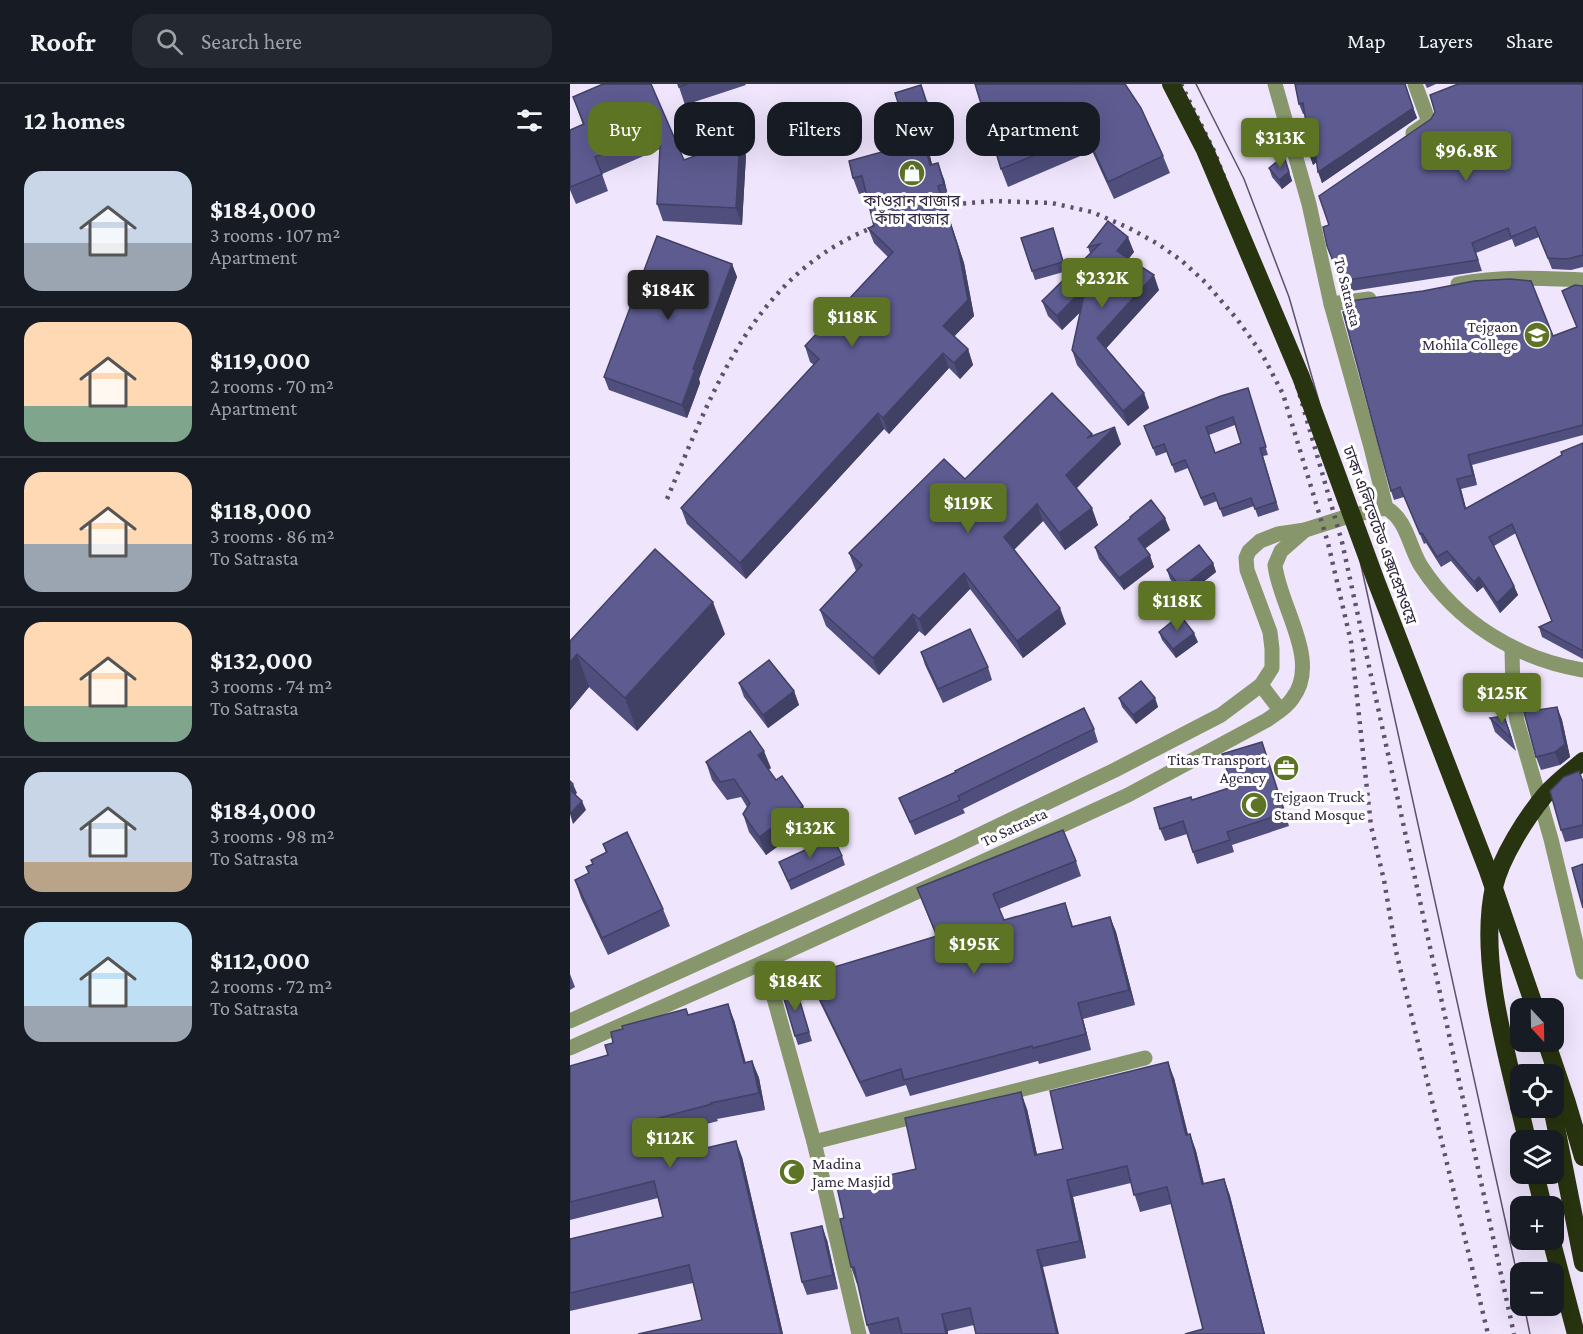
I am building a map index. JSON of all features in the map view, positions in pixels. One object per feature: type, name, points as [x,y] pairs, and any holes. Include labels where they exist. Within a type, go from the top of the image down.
[{"type":"highway","name":"ঢাকা এলিভেটেড এক্সপ্রেসওয়ে","points":[[1171,84],[1205,150],[1301,377],[1376,581],[1488,871],[1532,998]]},
{"type":"highway","points":[[1525,1130],[1495,995],[1490,946],[1491,910],[1495,885],[1502,863],[1523,827],[1545,795],[1583,761]]},
{"type":"highway","points":[[1550,1052],[1583,1157]]},
{"type":"highway","points":[[1554,1118],[1583,1263]]},
{"type":"highway","points":[[1554,1250],[1576,1334]]},
{"type":"street","name":"To Satrasta","points":[[1275,84],[1314,200],[1331,304],[1386,508]]},
{"type":"street","points":[[1402,140],[1429,122],[1427,98],[1415,84]]},
{"type":"street","points":[[1446,287],[1476,281],[1538,278],[1583,280]]},
{"type":"street","points":[[1331,304],[1381,297]]},
{"type":"street","points":[[570,1021],[954,847],[1115,770],[1221,715],[1261,685],[1272,668],[1270,632],[1247,570],[1246,558],[1249,551],[1260,541],[1278,534],[1305,530],[1349,516],[1386,508],[1399,518],[1412,551],[1422,567],[1453,606],[1471,622],[1512,648],[1548,662],[1583,670]]},
{"type":"street","name":"To Satrasta","points":[[570,1048],[1128,795],[1267,720],[1290,702],[1300,688],[1303,662],[1275,565],[1281,551],[1305,530]]},
{"type":"street","points":[[1512,648],[1513,695],[1517,721],[1551,839],[1583,972]]},
{"type":"street","points":[[1261,685],[1280,710]]},
{"type":"street","points":[[1115,770],[1128,795]]},
{"type":"street","points":[[754,939],[764,962],[814,1142],[859,1334]]},
{"type":"street","points":[[814,1142],[1145,1058]]},
{"type":"building","points":[[603,84],[651,84],[659,102],[588,102],[588,156],[597,156],[595,157],[602,174],[570,187],[570,130],[584,124],[573,97]]},
{"type":"building","points":[[975,84],[1125,84],[1141,108],[1163,156],[1108,182],[1096,156],[1100,156],[1100,102],[981,102]]},
{"type":"building","points":[[1295,84],[1405,84],[1413,108],[1318,172],[1315,150],[1309,154],[1305,136],[1308,136],[1303,103],[1299,104]]},
{"type":"building","points":[[1458,84],[1583,84],[1583,255],[1567,259],[1548,258],[1535,227],[1511,237],[1508,228],[1472,243],[1478,260],[1341,281],[1327,246],[1323,227],[1329,225],[1319,196],[1431,119],[1435,112],[1430,95]]},
{"type":"building","points":[[921,85],[927,102],[898,102],[895,93]]},
{"type":"building","points":[[662,109],[674,137],[674,156],[682,156],[684,160],[695,156],[739,156],[736,208],[657,204],[660,156],[662,156]]},
{"type":"building","points":[[874,154],[874,156],[928,156],[930,165],[938,163],[944,184],[938,186],[958,247],[968,300],[943,326],[968,349],[954,363],[943,353],[883,418],[878,413],[740,563],[681,508],[819,359],[805,346],[893,252],[868,228],[874,226],[862,176],[853,178],[849,161]]},
{"type":"building","points":[[997,156],[1033,156],[1001,169]]},
{"type":"building","points":[[1284,156],[1289,172],[1279,180],[1269,168]]},
{"type":"building","points":[[1108,221],[1128,237],[1117,251],[1154,275],[1097,338],[1144,393],[1123,411],[1072,350],[1086,286],[1057,316],[1042,301],[1100,244],[1088,247]]},
{"type":"building","points":[[1053,228],[1063,262],[1032,271],[1021,238]]},
{"type":"building","points":[[657,236],[732,264],[682,405],[604,377]]},
{"type":"building","points":[[1510,279],[1531,281],[1553,336],[1577,327],[1562,291],[1575,285],[1583,286],[1583,425],[1468,455],[1473,475],[1457,479],[1465,509],[1562,455],[1561,452],[1583,443],[1583,651],[1539,627],[1552,621],[1512,524],[1489,537],[1514,586],[1497,603],[1479,577],[1474,582],[1447,551],[1437,557],[1422,533],[1420,534],[1400,487],[1391,491],[1343,312],[1353,310],[1349,301],[1423,291],[1474,281]]},
{"type":"building","points":[[1248,388],[1266,447],[1260,448],[1276,502],[1255,509],[1251,498],[1220,509],[1214,493],[1201,498],[1185,460],[1172,465],[1164,444],[1153,448],[1144,426]],"holes":[[[1233,417],[1241,443],[1215,453],[1206,427]]]},
{"type":"building","points":[[1052,393],[1092,434],[1087,438],[1115,427],[1066,475],[1092,508],[1059,533],[1037,504],[1004,537],[1060,608],[1017,641],[964,573],[919,619],[913,614],[873,658],[820,610],[862,565],[849,553],[944,459],[965,479]]},
{"type":"building","points":[[1151,500],[1165,518],[1138,539],[1150,555],[1119,578],[1095,547]]},
{"type":"building","points":[[1199,545],[1213,563],[1181,588],[1167,570]]},
{"type":"building","points":[[655,549],[713,602],[625,698],[577,654],[570,663],[570,641]]},
{"type":"building","points":[[1180,615],[1194,633],[1173,649],[1159,632]]},
{"type":"building","points":[[970,629],[988,667],[938,689],[921,652]]},
{"type":"building","points":[[769,660],[794,691],[763,715],[739,683]]},
{"type":"building","points":[[1141,681],[1155,698],[1133,715],[1119,698]]},
{"type":"building","points":[[1557,707],[1565,744],[1555,752],[1536,757],[1524,712]]},
{"type":"building","points":[[1084,708],[1094,729],[958,796],[960,800],[910,822],[899,798]]},
{"type":"building","points":[[1504,716],[1511,738],[1490,718]]},
{"type":"building","points":[[750,731],[764,751],[758,755],[776,780],[782,776],[803,806],[759,837],[743,814],[750,803],[734,779],[720,782],[706,762]]},
{"type":"building","points":[[1262,742],[1285,813],[1227,832],[1230,840],[1193,852],[1183,821],[1160,829],[1154,808],[1191,797],[1192,800],[1232,787],[1222,754]]},
{"type":"building","points":[[1579,771],[1583,782],[1583,825],[1561,830],[1550,791],[1564,777]]},
{"type":"building","points":[[570,790],[582,801],[570,814]]},
{"type":"building","points":[[1063,830],[1076,861],[993,894],[1004,920],[1065,903],[1072,927],[1110,917],[1129,990],[1078,1003],[1086,1034],[904,1080],[901,1069],[860,1082],[808,975],[937,936],[917,888]]},
{"type":"building","points":[[627,832],[663,909],[602,938],[575,880],[589,873],[586,867],[593,864],[591,860],[607,852],[603,844]]},
{"type":"building","points":[[833,837],[842,856],[788,881],[779,862]]},
{"type":"building","points":[[1583,864],[1583,908],[1572,868]]},
{"type":"building","points":[[796,988],[809,1032],[795,1036],[782,992]]},
{"type":"building","points":[[728,1004],[744,1063],[752,1061],[759,1093],[711,1103],[655,1119],[668,1157],[736,1141],[781,1334],[638,1334],[702,1320],[689,1265],[570,1293],[570,1239],[663,1217],[654,1181],[570,1202],[570,1066],[608,1055],[605,1045],[613,1043],[611,1032],[623,1029],[622,1026],[686,1009],[688,1015]]},
{"type":"building","points":[[1168,1062],[1186,1135],[1190,1134],[1202,1184],[1224,1179],[1264,1334],[1185,1334],[1203,1329],[1167,1187],[1134,1195],[1127,1166],[1067,1180],[1080,1241],[1037,1250],[1057,1334],[976,1334],[970,1308],[942,1314],[946,1334],[902,1334],[898,1318],[867,1325],[840,1219],[844,1218],[837,1187],[916,1169],[905,1118],[1021,1092],[1035,1155],[1063,1149],[1050,1091]]},
{"type":"building","points":[[822,1226],[833,1275],[802,1282],[791,1233]]},
{"type":"tram line","points":[[1196,84],[1244,179],[1289,297],[1318,398],[1355,538],[1514,1262]]},
{"type":"tram line","points":[[1526,1316],[1530,1334]]},
{"type":"railway","points":[[1181,84],[1214,151],[1273,302],[1342,542],[1514,1334]]},
{"type":"railway","points":[[928,211],[956,204],[994,201],[1052,203],[1092,212],[1129,228],[1182,261],[1205,282],[1237,319],[1262,354],[1283,394],[1328,543],[1351,642],[1371,826],[1384,880],[1396,951],[1488,1334]]},
{"type":"railway","points":[[667,499],[703,414],[723,374],[746,335],[772,300],[803,269],[841,243],[885,223]]},
{"type":"place","name":"কাওরান বাজার কাঁচা বাজার","points":[[912,173]]},
{"type":"place","name":"Tejgaon Mohila College","points":[[1537,335]]},
{"type":"place","name":"Titas Transport Agency","points":[[1286,768]]},
{"type":"place","name":"Tejgaon Truck Stand Mosque","points":[[1254,805]]},
{"type":"place","name":"Madina Jame Masjid","points":[[792,1172]]}]
